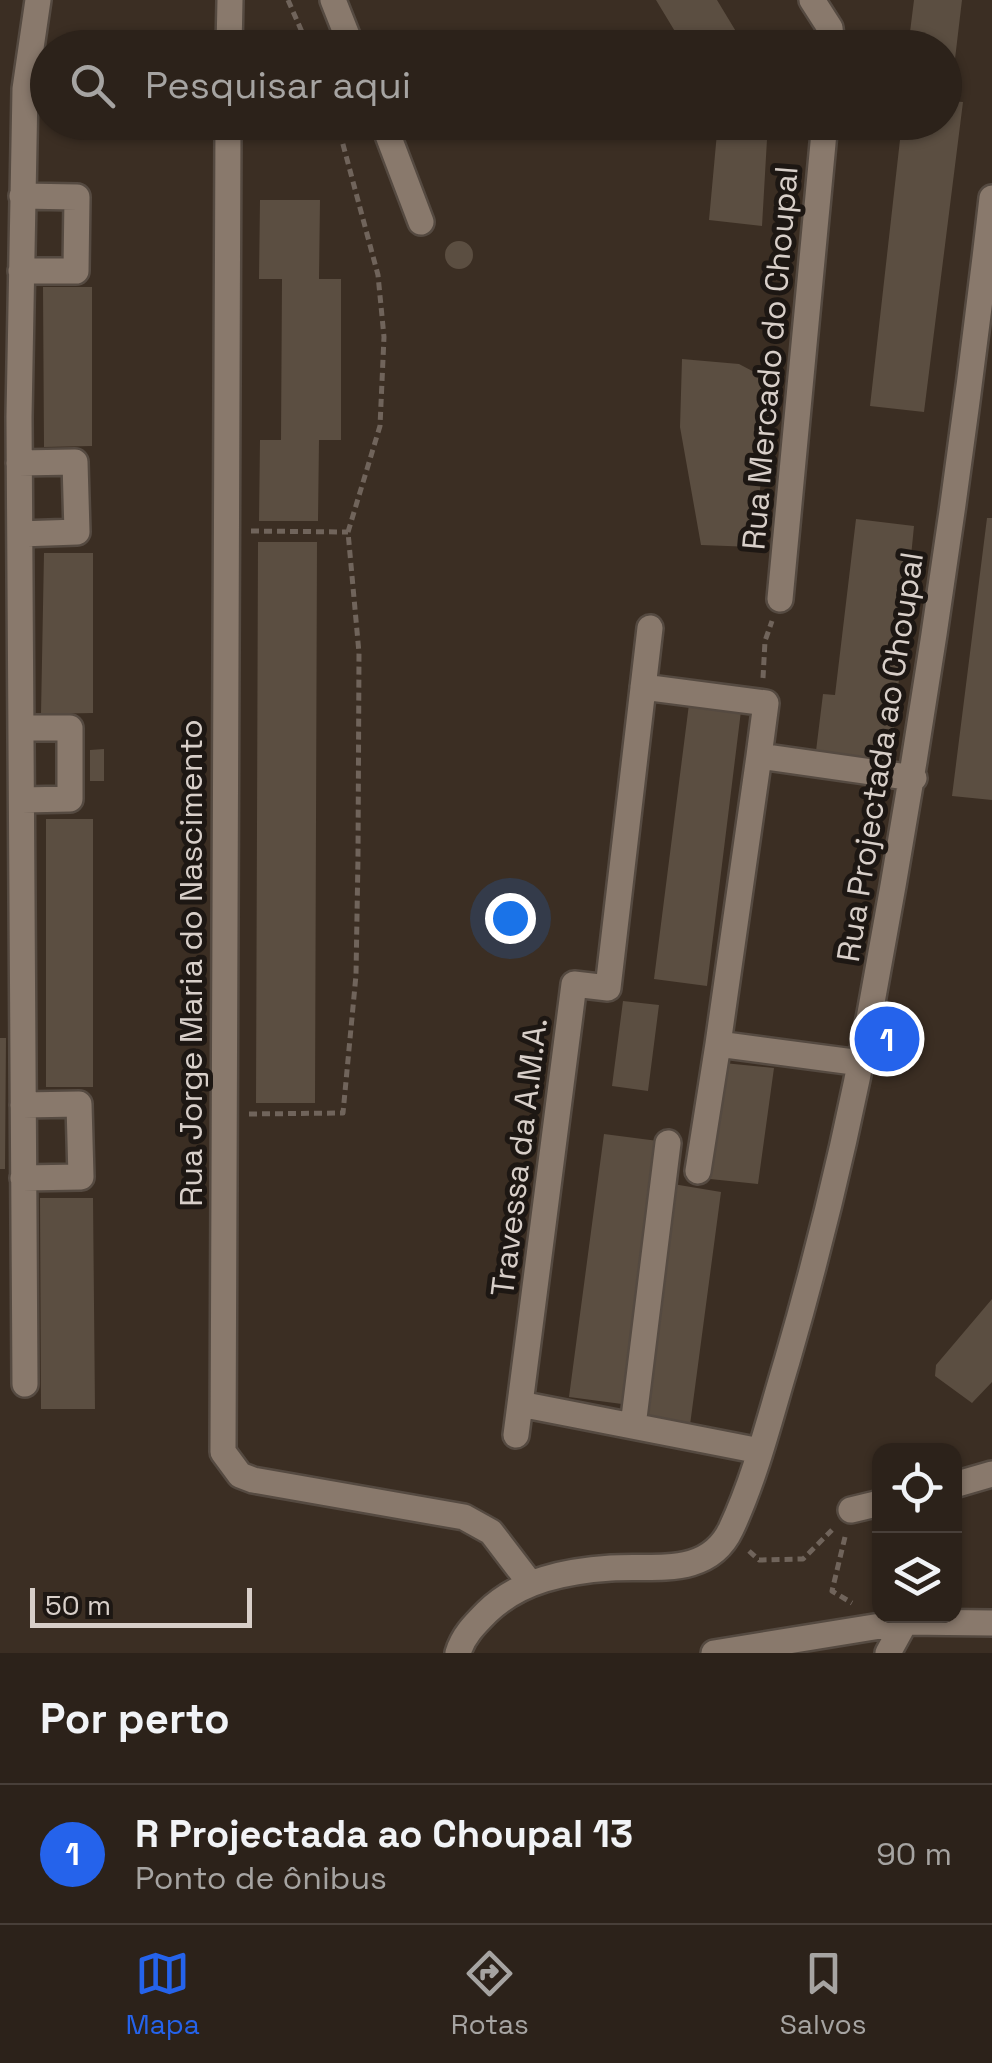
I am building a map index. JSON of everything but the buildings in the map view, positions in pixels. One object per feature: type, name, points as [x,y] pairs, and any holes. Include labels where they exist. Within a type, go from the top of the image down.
[{"type":"street","points":[[34,30],[38,0]]},
{"type":"street","points":[[229,30],[230,0]]},
{"type":"street","points":[[333,0],[345,30]]},
{"type":"street","points":[[812,0],[830,30]]},
{"type":"street","points":[[25,1384],[16,1194],[23,1106],[10,1008],[23,728],[10,606],[20,534],[19,463],[10,416],[30,59]]},
{"type":"street","name":"Rua Jorge Maria do Nascimento","points":[[228,140],[222,1439],[229,1463],[253,1480],[479,1523],[508,1550],[530,1583]]},
{"type":"street","points":[[390,140],[421,222]]},
{"type":"street","name":"Rua Mercado do Choupal","points":[[780,599],[823,140]]},
{"type":"street","points":[[21,271],[76,271],[77,197],[22,196]]},
{"type":"street","name":"Rua Projectada ao Choupal","points":[[730,1534],[760,1452],[826,1224],[860,1063],[914,778],[966,422],[992,198]]},
{"type":"street","points":[[19,463],[75,462],[77,532],[20,534]]},
{"type":"street","name":"Travessa da A.M.A.","points":[[516,1435],[574,984],[608,988],[650,628]]},
{"type":"street","points":[[643,686],[766,703],[698,1171]]},
{"type":"street","points":[[22,800],[70,799],[70,728],[23,728]]},
{"type":"street","points":[[759,756],[914,778]]},
{"type":"street","points":[[718,1044],[860,1063]]},
{"type":"street","points":[[16,1194],[80,1177],[80,1104],[23,1106]]},
{"type":"street","points":[[633,1426],[668,1142]]},
{"type":"street","points":[[520,1404],[760,1452]]},
{"type":"street","points":[[962,1482],[992,1474]]},
{"type":"street","points":[[851,1510],[872,1505]]},
{"type":"street","points":[[458,1653],[469,1630],[494,1606],[530,1583],[588,1570],[678,1567],[714,1551],[730,1534]]},
{"type":"street","points":[[714,1653],[897,1624],[992,1623]]},
{"type":"street","points":[[888,1653],[897,1624]]},
{"type":"path","points":[[288,0],[301,30]]},
{"type":"path","points":[[223,1114],[343,1113],[356,975],[360,652],[348,532],[380,426],[384,310],[342,140]]},
{"type":"path","points":[[226,531],[348,532]]},
{"type":"path","points":[[762,666],[766,641]]},
{"type":"path","points":[[730,1534],[759,1560],[802,1559],[851,1510]]},
{"type":"path","points":[[851,1510],[832,1591],[897,1624]]},
{"type":"place","name":"R Projectada ao Choupal 13","points":[[887,1039]]}]
